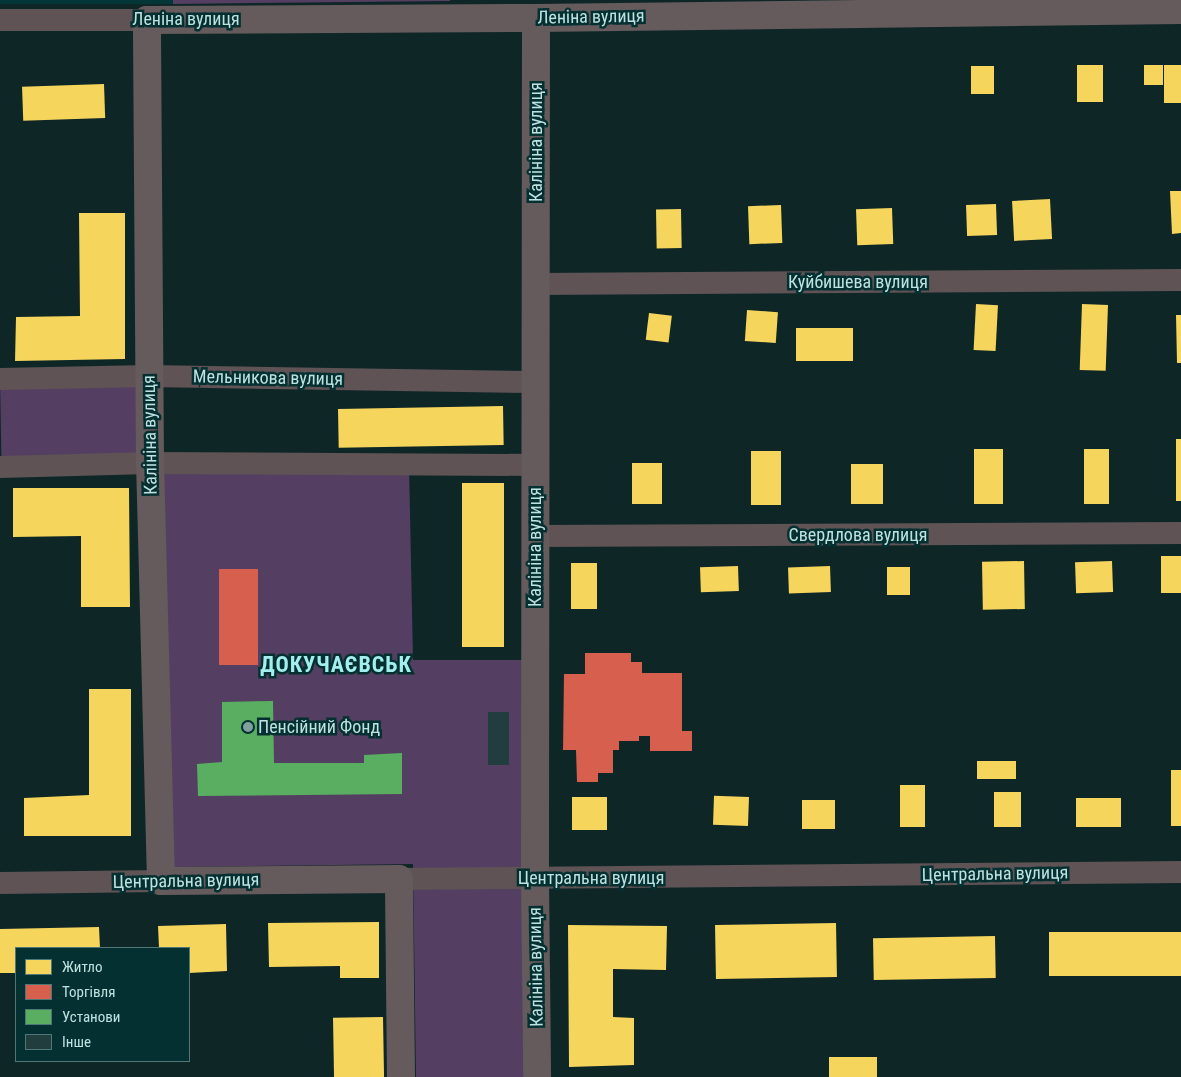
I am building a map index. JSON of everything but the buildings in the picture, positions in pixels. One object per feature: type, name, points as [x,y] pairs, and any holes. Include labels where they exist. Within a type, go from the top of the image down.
[{"type":"main road","name":"Леніна вулиця","points":[[147,20],[536,18],[1181,10]]},
{"type":"main road","name":"Калініна вулиця","points":[[536,18],[535,878],[537,1077]]},
{"type":"main road","name":"Калініна вулиця","points":[[147,20],[150,463],[161,881]]},
{"type":"main road","name":"Центральна вулиця","points":[[161,881],[398,879]]},
{"type":"main road","points":[[398,879],[401,1077]]},
{"type":"street","name":"Леніна вулиця","points":[[0,20],[147,20]]},
{"type":"street","name":"Куйбишева вулиця","points":[[536,284],[1181,280]]},
{"type":"street","name":"Мельникова вулиця","points":[[0,379],[149,376],[536,382]]},
{"type":"street","points":[[0,467],[150,463],[535,465]]},
{"type":"street","name":"Свердлова вулиця","points":[[535,536],[1181,533]]},
{"type":"street","name":"Центральна вулиця","points":[[398,879],[1181,872]]},
{"type":"street","name":"Центральна вулиця","points":[[0,883],[161,881]]},
{"type":"shaded area","points":[[0,0],[173,0],[173,4],[0,4]]},
{"type":"shaded area","points":[[173,0],[450,0],[450,1],[173,4]]},
{"type":"shaded area","points":[[136,377],[138,464],[2,466],[0,379]]},
{"type":"shaded area","points":[[163,463],[409,465],[413,660],[522,660],[523,1077],[416,1077],[413,864],[172,867]]},
{"type":"place","name":"Пенсійний Фонд","points":[[248,727]]},
{"type":"district","name":"ДОКУЧАЄВСЬК","points":[[336,665]]}]
